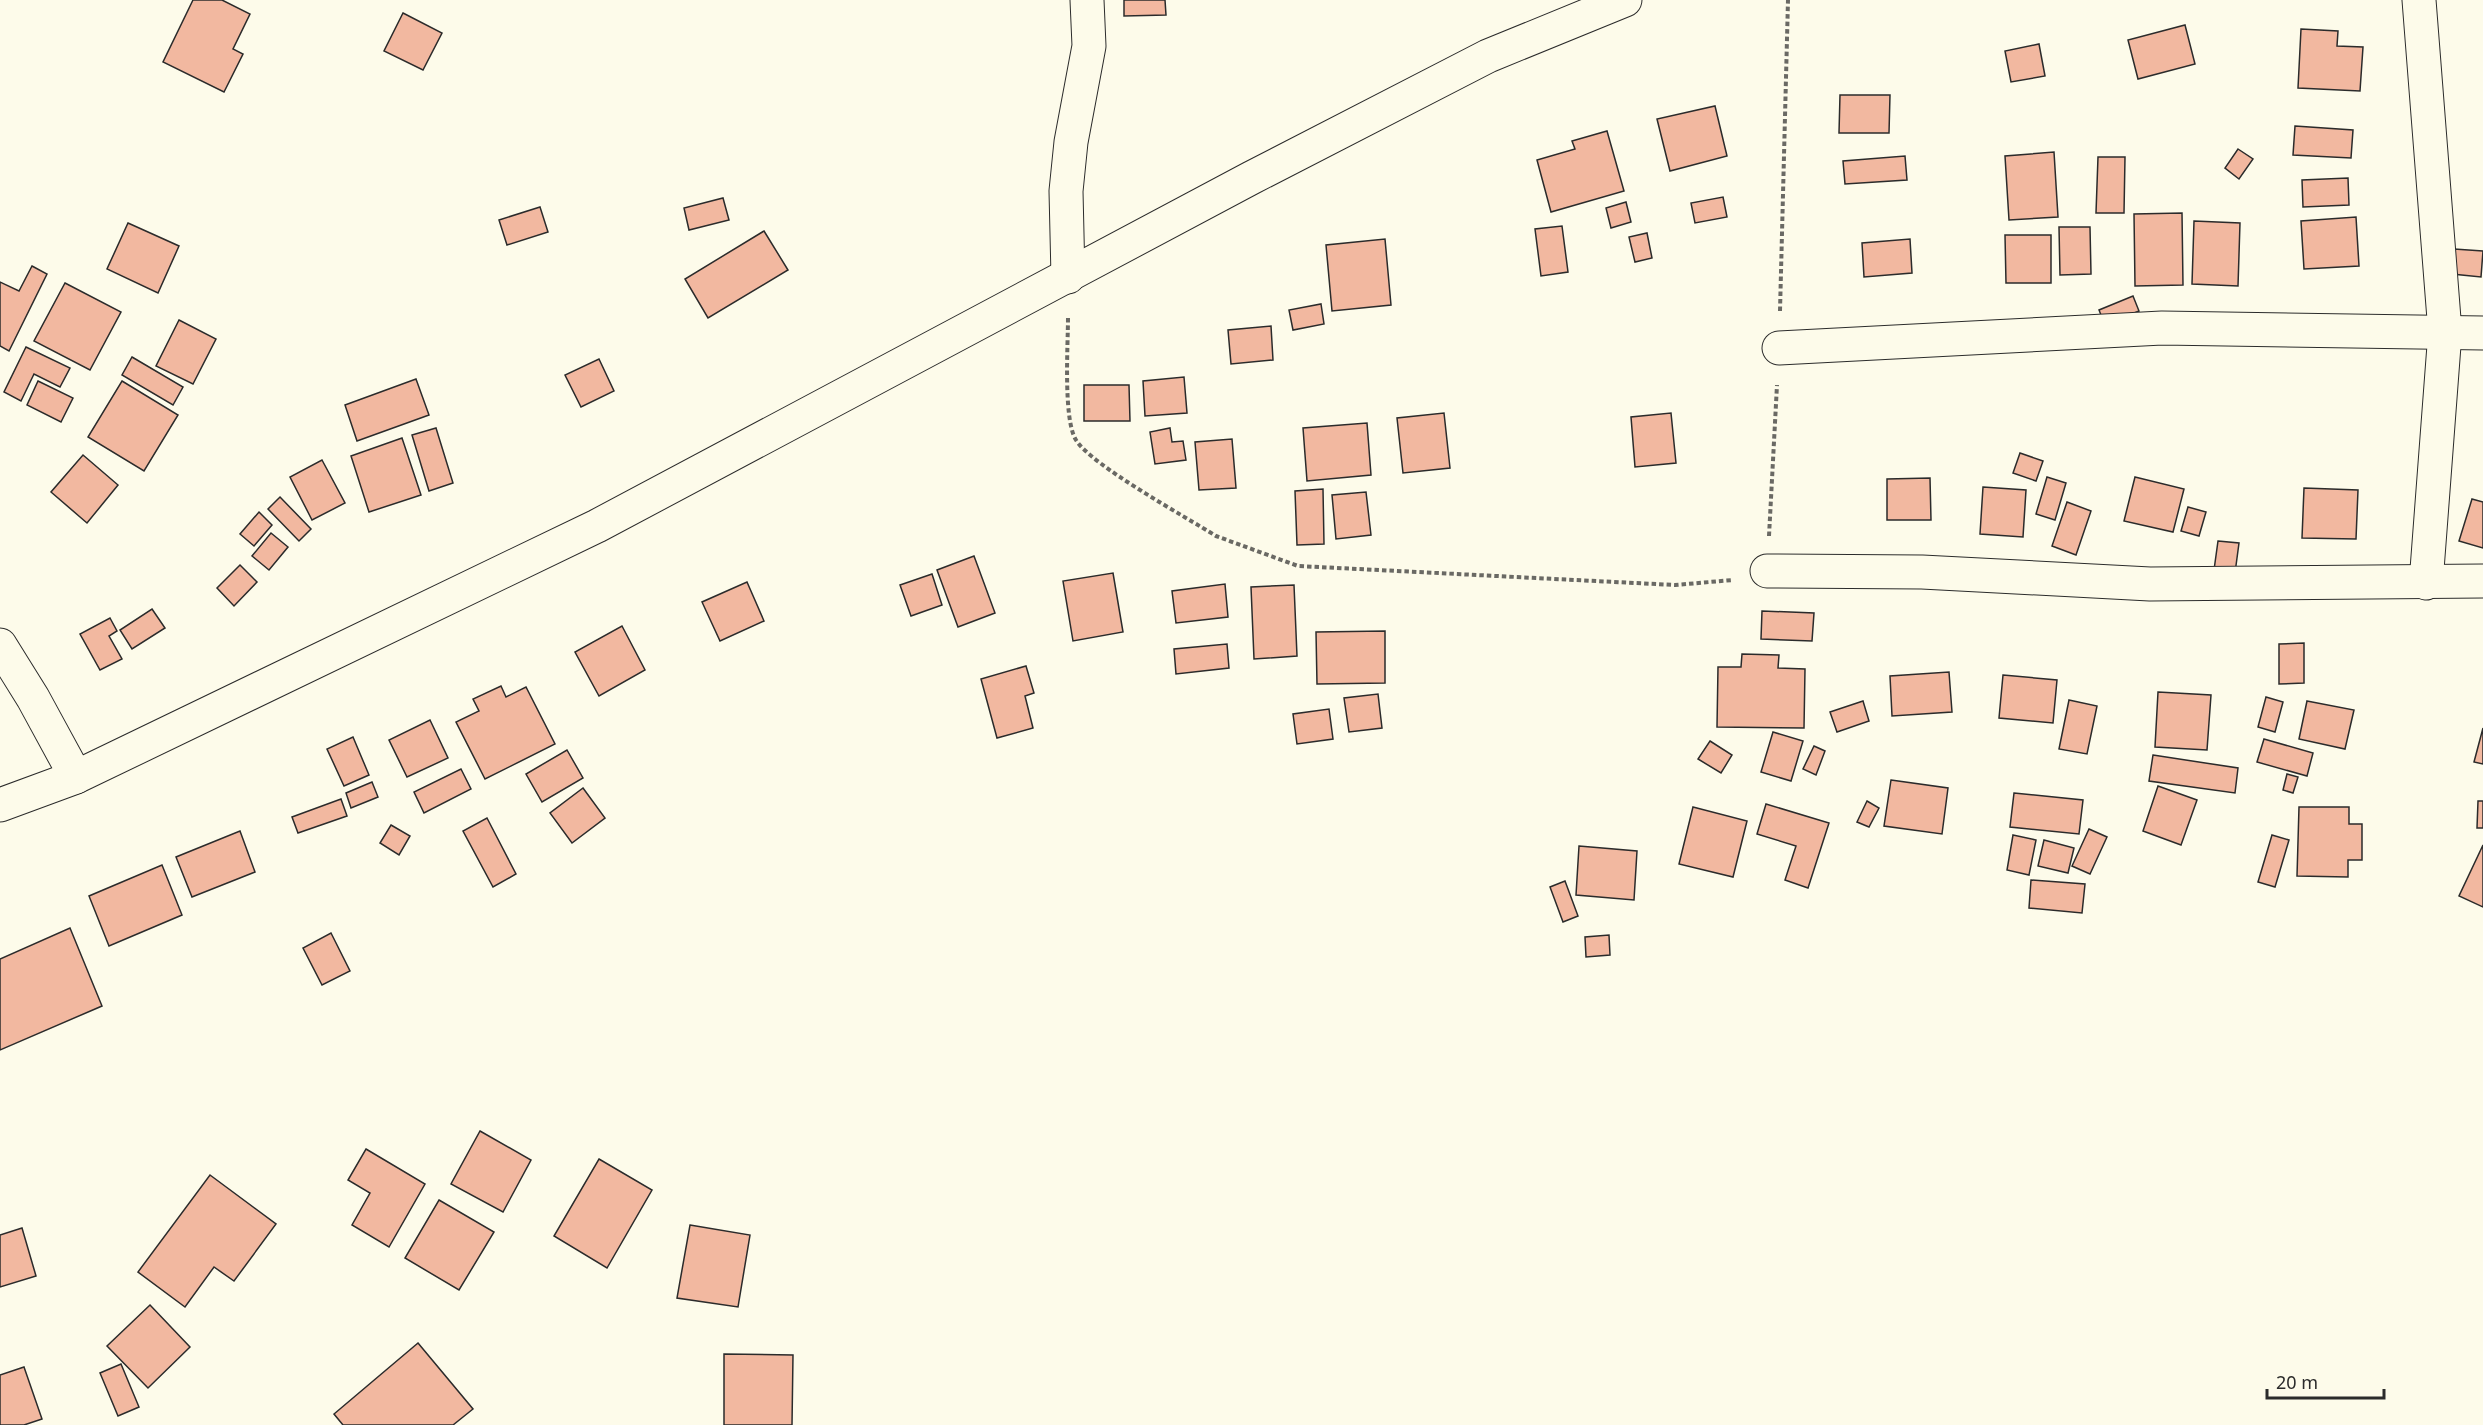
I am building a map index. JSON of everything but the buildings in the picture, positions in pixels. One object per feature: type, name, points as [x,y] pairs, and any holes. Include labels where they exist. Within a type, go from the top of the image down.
[{"type":"main road","points":[[1068,278],[1066,191],[1071,142],[1089,46],[1087,0]]},
{"type":"main road","points":[[0,805],[76,777],[597,526],[1488,56],[1625,0]]},
{"type":"main road","points":[[2419,0],[2445,332],[2426,583]]},
{"type":"main road","points":[[1779,348],[2162,328],[2483,333]]},
{"type":"main road","points":[[1767,572],[1922,572],[2150,584],[2483,581]]},
{"type":"main road","points":[[0,645],[33,698],[76,777]]},
{"type":"path","points":[[1068,278],[1069,417],[1076,440],[1093,458],[1216,536],[1298,566],[1675,585],[1724,582],[1767,572],[1779,348],[1788,0]]}]
